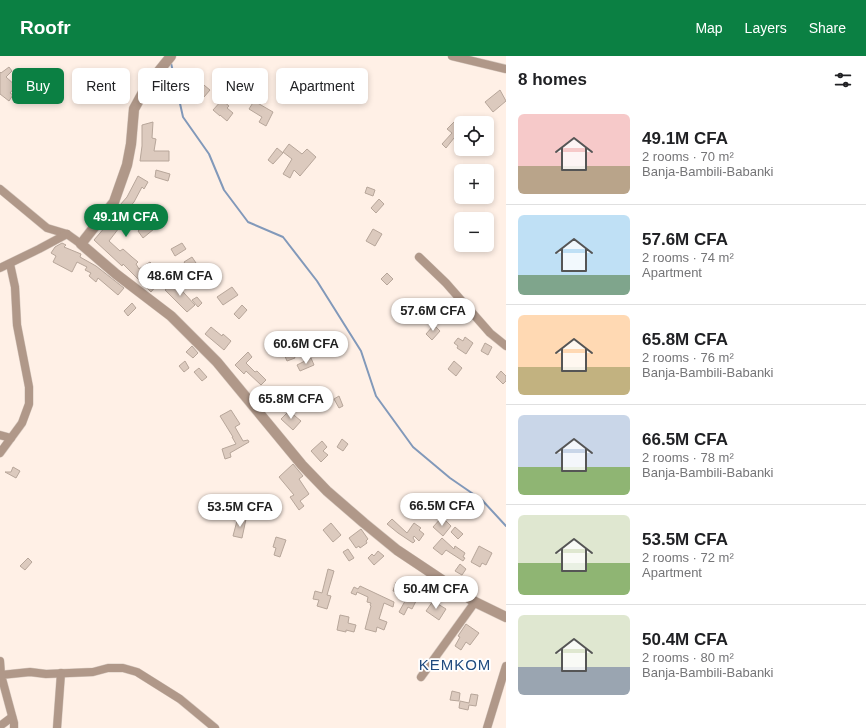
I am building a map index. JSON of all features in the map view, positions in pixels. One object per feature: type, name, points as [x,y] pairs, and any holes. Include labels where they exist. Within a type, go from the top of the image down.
[{"type":"street","points":[[81,244],[114,202],[127,165],[131,144],[134,109],[146,87],[170,56]]},
{"type":"street","points":[[452,56],[506,69]]},
{"type":"street","points":[[0,189],[47,228],[67,234],[81,244],[116,274],[171,316],[217,362],[302,466],[327,491],[364,523],[397,550],[475,602],[506,617]]},
{"type":"street","points":[[0,268],[67,234]]},
{"type":"street","points":[[419,257],[446,283],[490,333],[506,346]]},
{"type":"street","points":[[0,453],[22,423],[29,404],[29,387],[17,325],[15,287],[10,264]]},
{"type":"street","points":[[0,435],[11,438]]},
{"type":"street","points":[[421,677],[475,602]]},
{"type":"street","points":[[0,660],[0,678],[14,728]]},
{"type":"street","points":[[487,728],[506,666]]},
{"type":"street","points":[[0,678],[30,672],[46,674],[93,672],[108,668],[123,668],[137,672],[180,699],[215,728]]},
{"type":"street","points":[[57,728],[60,673]]},
{"type":"street","points":[[0,726],[12,717]]},
{"type":"building","points":[[9,67],[12,71],[6,77],[12,82],[12,91],[10,93],[12,96],[9,101],[0,94],[0,72],[1,73]]},
{"type":"building","points":[[204,85],[210,90],[204,97]]},
{"type":"building","points":[[500,90],[506,101],[493,112],[485,102]]},
{"type":"building","points":[[218,104],[227,104],[229,106],[227,108],[233,113],[227,121],[213,110]]},
{"type":"building","points":[[252,104],[259,104],[273,112],[266,126],[259,122],[262,117],[249,109]]},
{"type":"building","points":[[153,122],[152,138],[156,139],[154,151],[169,151],[169,161],[140,161],[142,125]]},
{"type":"building","points":[[454,122],[454,138],[446,148],[442,144],[452,133],[447,129]]},
{"type":"building","points":[[289,144],[302,154],[307,149],[316,157],[300,176],[294,170],[290,178],[283,174],[292,159],[283,152]]},
{"type":"building","points":[[277,148],[283,153],[273,164],[268,160]]},
{"type":"building","points":[[156,170],[170,174],[168,181],[155,177]]},
{"type":"building","points":[[138,176],[148,182],[144,189],[142,187],[134,202],[127,210],[130,213],[120,223],[122,224],[109,241],[120,251],[123,249],[138,262],[136,264],[139,269],[150,262],[156,268],[148,276],[157,285],[151,292],[123,264],[122,266],[94,240],[127,197]]},
{"type":"building","points":[[367,187],[375,190],[373,196],[365,193]]},
{"type":"building","points":[[379,199],[384,204],[376,213],[371,208]]},
{"type":"building","points":[[148,222],[154,229],[143,238],[138,231]]},
{"type":"building","points":[[373,229],[382,234],[375,246],[366,241]]},
{"type":"building","points":[[62,243],[66,245],[64,247],[81,254],[80,257],[96,266],[124,288],[118,295],[98,278],[96,282],[89,276],[91,273],[85,270],[87,267],[77,262],[72,272],[53,262],[56,256],[51,253],[55,247]]},
{"type":"building","points":[[182,243],[186,249],[175,256],[171,249]]},
{"type":"building","points":[[192,257],[196,263],[188,268],[184,262]]},
{"type":"building","points":[[387,273],[393,279],[387,285],[381,279]]},
{"type":"building","points":[[199,275],[203,281],[198,285],[194,278]]},
{"type":"building","points":[[174,282],[195,305],[187,312],[165,290]]},
{"type":"building","points":[[232,287],[238,295],[223,305],[217,297]]},
{"type":"building","points":[[197,297],[202,303],[198,307],[192,300]]},
{"type":"building","points":[[132,303],[136,308],[128,316],[124,311]]},
{"type":"building","points":[[242,305],[247,310],[239,319],[234,314]]},
{"type":"building","points":[[435,305],[442,312],[438,316],[431,310]]},
{"type":"building","points":[[434,325],[440,331],[432,340],[426,334]]},
{"type":"building","points":[[211,327],[231,341],[224,350],[205,334]]},
{"type":"building","points":[[465,337],[473,343],[466,354],[457,348],[458,346],[454,343],[458,338],[463,341]]},
{"type":"building","points":[[485,343],[492,347],[488,355],[481,351]]},
{"type":"building","points":[[289,344],[295,358],[287,361],[281,347]]},
{"type":"building","points":[[192,346],[198,353],[193,358],[186,352]]},
{"type":"building","points":[[248,352],[252,357],[246,363],[266,380],[261,385],[246,371],[244,374],[235,365]]},
{"type":"building","points":[[311,358],[314,365],[300,371],[297,365]]},
{"type":"building","points":[[185,361],[189,368],[184,372],[179,366]]},
{"type":"building","points":[[454,361],[462,368],[456,376],[448,369]]},
{"type":"building","points":[[199,368],[207,377],[202,381],[194,372]]},
{"type":"building","points":[[501,371],[506,376],[506,381],[503,384],[496,377]]},
{"type":"building","points":[[339,396],[343,406],[339,408],[334,399]]},
{"type":"building","points":[[231,410],[240,424],[235,427],[243,441],[248,440],[249,442],[230,453],[231,457],[225,459],[222,449],[236,444],[220,416]]},
{"type":"building","points":[[289,411],[301,421],[293,430],[281,419]]},
{"type":"building","points":[[342,439],[348,444],[343,451],[337,447]]},
{"type":"building","points":[[322,441],[327,447],[323,451],[328,455],[321,462],[311,451]]},
{"type":"building","points":[[293,464],[303,476],[299,479],[309,494],[300,501],[304,506],[299,510],[290,497],[294,495],[279,477]]},
{"type":"building","points":[[13,467],[20,471],[16,478],[5,472],[11,472]]},
{"type":"building","points":[[412,504],[419,508],[415,516],[407,512]]},
{"type":"building","points":[[238,517],[246,519],[242,538],[233,536]]},
{"type":"building","points":[[442,517],[451,526],[443,536],[433,527]]},
{"type":"building","points":[[392,519],[407,533],[414,523],[421,528],[419,530],[424,534],[419,541],[414,536],[413,538],[415,541],[413,543],[387,524]]},
{"type":"building","points":[[331,523],[341,535],[333,542],[323,530]]},
{"type":"building","points":[[455,527],[463,534],[458,539],[451,532]]},
{"type":"building","points":[[361,529],[368,539],[366,541],[367,543],[360,548],[359,546],[356,548],[349,538]]},
{"type":"building","points":[[276,537],[286,540],[280,557],[274,555],[276,548],[273,547]]},
{"type":"building","points":[[442,538],[454,549],[455,546],[465,553],[463,557],[465,558],[463,561],[446,550],[442,555],[433,548]]},
{"type":"building","points":[[479,546],[492,553],[486,565],[482,563],[480,567],[471,562]]},
{"type":"building","points":[[348,549],[354,558],[349,561],[343,552]]},
{"type":"building","points":[[378,551],[384,556],[374,565],[368,558],[372,554],[374,556]]},
{"type":"building","points":[[28,558],[32,562],[25,570],[20,566]]},
{"type":"building","points":[[460,564],[466,569],[462,575],[455,571]]},
{"type":"building","points":[[328,569],[334,571],[327,595],[331,596],[327,609],[317,606],[319,600],[313,599],[315,591],[322,593]]},
{"type":"building","points":[[428,579],[433,582],[424,598],[419,595],[412,609],[408,607],[404,615],[399,612],[410,592],[404,589],[408,580],[422,588]]},
{"type":"building","points":[[396,582],[401,584],[398,592],[393,591]]},
{"type":"building","points":[[360,586],[394,602],[393,607],[384,603],[379,619],[387,622],[384,630],[377,627],[376,632],[365,629],[371,603],[367,602],[368,597],[357,592],[356,595],[351,593],[354,587],[358,589]]},
{"type":"building","points":[[433,601],[446,609],[439,620],[426,611]]},
{"type":"building","points":[[340,615],[349,617],[348,623],[356,625],[354,632],[337,630]]},
{"type":"building","points":[[466,624],[479,633],[470,645],[466,642],[461,650],[455,646],[460,637],[458,636]]},
{"type":"building","points":[[452,691],[460,693],[459,701],[450,700]]},
{"type":"building","points":[[471,694],[478,695],[476,706],[469,705],[468,710],[459,708],[460,701],[469,703]]},
{"type":"waterway","points":[[171,63],[183,117],[209,154],[224,190],[248,222],[283,237],[317,281],[361,351],[376,396],[413,447],[450,478],[482,500],[506,526]]},
{"type":"district","name":"KEMKOM","points":[[455,665]]}]
